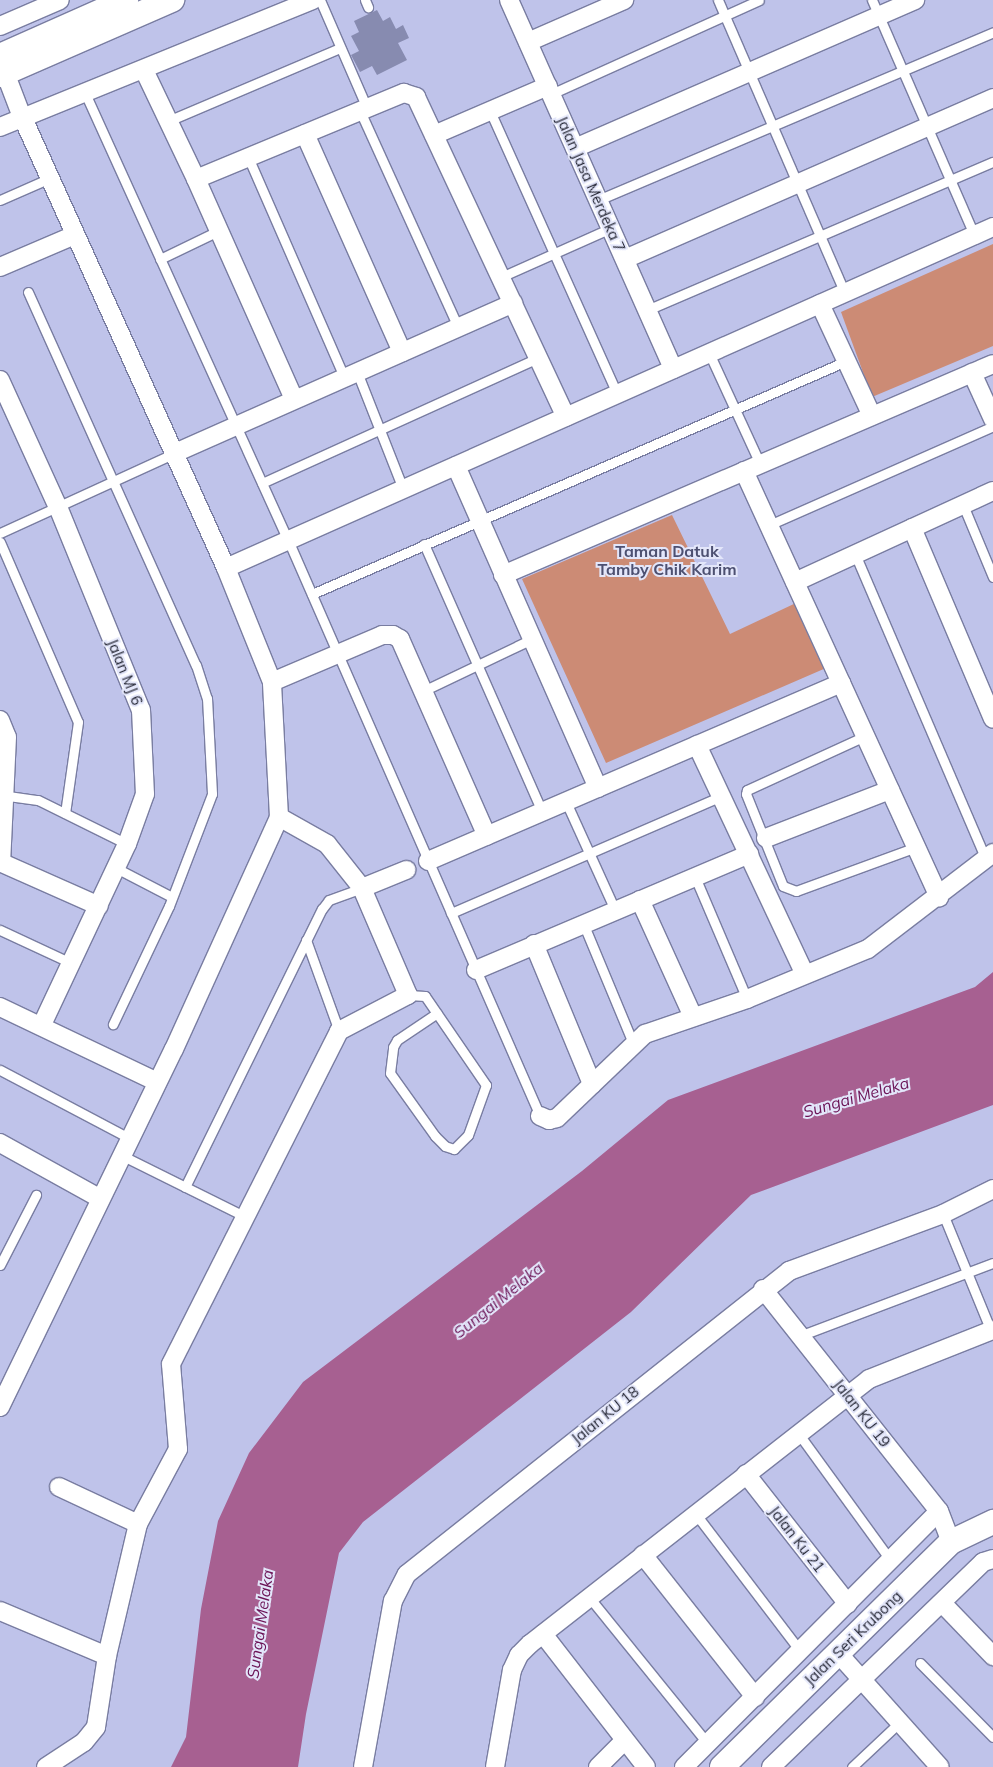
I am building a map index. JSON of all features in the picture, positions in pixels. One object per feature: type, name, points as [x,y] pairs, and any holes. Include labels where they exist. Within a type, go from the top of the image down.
[{"type":"street","points":[[0,26],[37,4],[60,0]]},
{"type":"street","points":[[1,66],[126,0]]},
{"type":"street","points":[[1,66],[172,0]]},
{"type":"street","points":[[0,127],[312,0]]},
{"type":"street","name":"Jalan Jasa Merdeka 7","points":[[509,0],[673,369]]},
{"type":"street","points":[[528,42],[624,0]]},
{"type":"street","points":[[575,148],[749,72],[876,8],[915,0]]},
{"type":"street","points":[[0,1407],[123,1156],[280,817],[272,682],[226,568],[22,117],[1,66]]},
{"type":"street","points":[[144,70],[220,230],[294,399]]},
{"type":"street","points":[[434,135],[490,111],[549,90]]},
{"type":"street","points":[[196,179],[404,93],[416,97],[566,417]]},
{"type":"street","points":[[624,259],[993,98]]},
{"type":"street","points":[[305,134],[402,352]]},
{"type":"street","points":[[226,568],[993,227]]},
{"type":"street","points":[[0,267],[75,235]]},
{"type":"street","points":[[175,453],[513,303]]},
{"type":"street","points":[[820,304],[872,416]]},
{"type":"street","points":[[503,575],[993,364]]},
{"type":"street","points":[[972,373],[993,419]]},
{"type":"street","name":"Jalan MJ 6","points":[[0,380],[58,508],[141,710],[145,794],[127,844],[42,1025]]},
{"type":"street","points":[[456,466],[598,788]]},
{"type":"street","points":[[752,468],[769,525],[939,898]]},
{"type":"street","points":[[795,582],[993,491]]},
{"type":"street","points":[[912,528],[993,718]]},
{"type":"street","points":[[272,682],[382,635],[393,635],[400,639],[487,836]]},
{"type":"street","points":[[428,861],[841,683]]},
{"type":"street","points":[[0,720],[4,737],[1,862],[99,906]]},
{"type":"street","points":[[698,745],[805,974]]},
{"type":"street","points":[[766,838],[890,790]]},
{"type":"street","points":[[46,1767],[84,1742],[96,1727],[107,1656],[138,1524],[178,1449],[172,1364],[244,1216],[339,1031],[408,995],[362,888],[327,844],[280,817]]},
{"type":"street","points":[[476,970],[749,854]]},
{"type":"street","points":[[540,1116],[549,1120],[557,1118],[633,1043],[645,1034],[747,999],[868,948],[939,898],[989,856]]},
{"type":"street","points":[[362,888],[406,870]]},
{"type":"street","points":[[640,900],[693,1017]]},
{"type":"street","points":[[534,944],[592,1084]]},
{"type":"street","points":[[0,1007],[42,1025],[157,1082]]},
{"type":"street","points":[[0,1144],[101,1199]]},
{"type":"street","name":"Jalan KU 18","points":[[363,1767],[393,1602],[407,1574],[763,1289],[789,1271],[943,1214],[993,1189]]},
{"type":"street","name":"Jalan KU 19","points":[[763,1289],[802,1335],[939,1511],[951,1542]]},
{"type":"street","points":[[495,1767],[512,1670],[519,1655],[695,1513],[869,1379],[992,1330]]},
{"type":"street","name":"Jalan Ku 21","points":[[746,1474],[848,1604]]},
{"type":"street","points":[[59,1486],[138,1524]]},
{"type":"street","points":[[684,1767],[801,1652],[939,1511]]},
{"type":"street","name":"Jalan Seri Krubong","points":[[722,1767],[951,1542],[993,1522]]},
{"type":"street","points":[[643,1555],[756,1697]]},
{"type":"street","points":[[771,1767],[983,1562],[993,1559]]},
{"type":"street","points":[[942,1603],[993,1656]]},
{"type":"street","points":[[0,1611],[107,1656]]},
{"type":"street","points":[[543,1634],[646,1767]]},
{"type":"street","points":[[837,1652],[937,1766]]},
{"type":"street","points":[[598,1767],[624,1741]]},
{"type":"lane","points":[[320,0],[364,110],[458,327]]},
{"type":"lane","points":[[718,0],[845,293]]},
{"type":"lane","points":[[549,90],[759,0]]},
{"type":"lane","points":[[876,8],[974,235]]},
{"type":"lane","points":[[598,200],[902,69],[993,32]]},
{"type":"lane","points":[[168,121],[340,48]]},
{"type":"lane","points":[[85,93],[288,540],[540,1116]]},
{"type":"lane","points":[[490,111],[552,255],[617,394]]},
{"type":"lane","points":[[248,158],[350,374],[379,427],[403,489]]},
{"type":"lane","points":[[647,310],[993,162]]},
{"type":"lane","points":[[0,200],[50,178]]},
{"type":"lane","points":[[501,277],[611,228]]},
{"type":"lane","points":[[160,258],[220,230]]},
{"type":"lane","points":[[28,292],[196,665],[207,698],[212,794],[172,897],[113,1024]]},
{"type":"lane","points":[[709,353],[735,409],[752,468]]},
{"type":"lane","points":[[262,483],[379,427],[538,358]]},
{"type":"lane","points":[[312,594],[846,361]]},
{"type":"lane","points":[[769,525],[993,426]]},
{"type":"lane","points":[[0,533],[175,453]]},
{"type":"lane","points":[[963,505],[993,577]]},
{"type":"lane","points":[[0,542],[78,722],[65,813]]},
{"type":"lane","points":[[424,544],[542,812]]},
{"type":"lane","points":[[855,554],[989,856]]},
{"type":"lane","points":[[423,690],[532,639]]},
{"type":"lane","points":[[865,736],[750,786],[746,794],[766,838],[783,886],[790,891],[916,847]]},
{"type":"lane","points":[[2,795],[31,797],[127,844]]},
{"type":"lane","points":[[451,913],[588,852],[722,796]]},
{"type":"lane","points":[[566,802],[615,910]]},
{"type":"lane","points":[[116,868],[172,897]]},
{"type":"lane","points":[[694,876],[747,999]]},
{"type":"lane","points":[[185,1187],[306,940],[329,900],[362,888]]},
{"type":"lane","points":[[583,923],[633,1043]]},
{"type":"lane","points":[[0,930],[71,963]]},
{"type":"lane","points":[[306,940],[339,1031]]},
{"type":"lane","points":[[408,995],[425,996],[486,1086],[468,1134],[454,1149],[446,1146],[435,1136],[390,1073],[393,1046],[397,1040],[437,1014]]},
{"type":"lane","points":[[0,1070],[131,1139]]},
{"type":"lane","points":[[123,1156],[244,1216]]},
{"type":"lane","points":[[0,1265],[36,1195]]},
{"type":"lane","points":[[943,1214],[992,1330]]},
{"type":"lane","points":[[802,1335],[993,1263]]},
{"type":"lane","points":[[798,1432],[891,1560]]},
{"type":"lane","points":[[695,1513],[801,1652]]},
{"type":"lane","points":[[589,1597],[708,1744]]},
{"type":"lane","points":[[920,1662],[993,1737]]},
{"type":"lane","points":[[852,1767],[900,1722]]},
{"type":"shaded area","points":[[993,244],[993,346],[872,397],[841,312]]},
{"type":"shaded area","points":[[672,515],[730,634],[798,602],[826,668],[606,763],[522,579]]},
{"type":"water","name":"Sungai Melaka","points":[[993,972],[993,1105],[751,1195],[631,1312],[363,1522],[339,1553],[306,1714],[298,1767],[171,1767],[186,1737],[201,1609],[218,1521],[249,1453],[303,1382],[582,1171],[668,1100],[975,987]]},
{"type":"building","points":[[377,10],[383,21],[390,17],[396,29],[403,25],[409,38],[398,43],[407,60],[377,75],[372,66],[360,72],[351,55],[359,51],[351,36],[359,32],[354,21]]},
{"type":"district","name":"Taman Datuk Tamby Chik Karim","points":[[667,560]]}]
